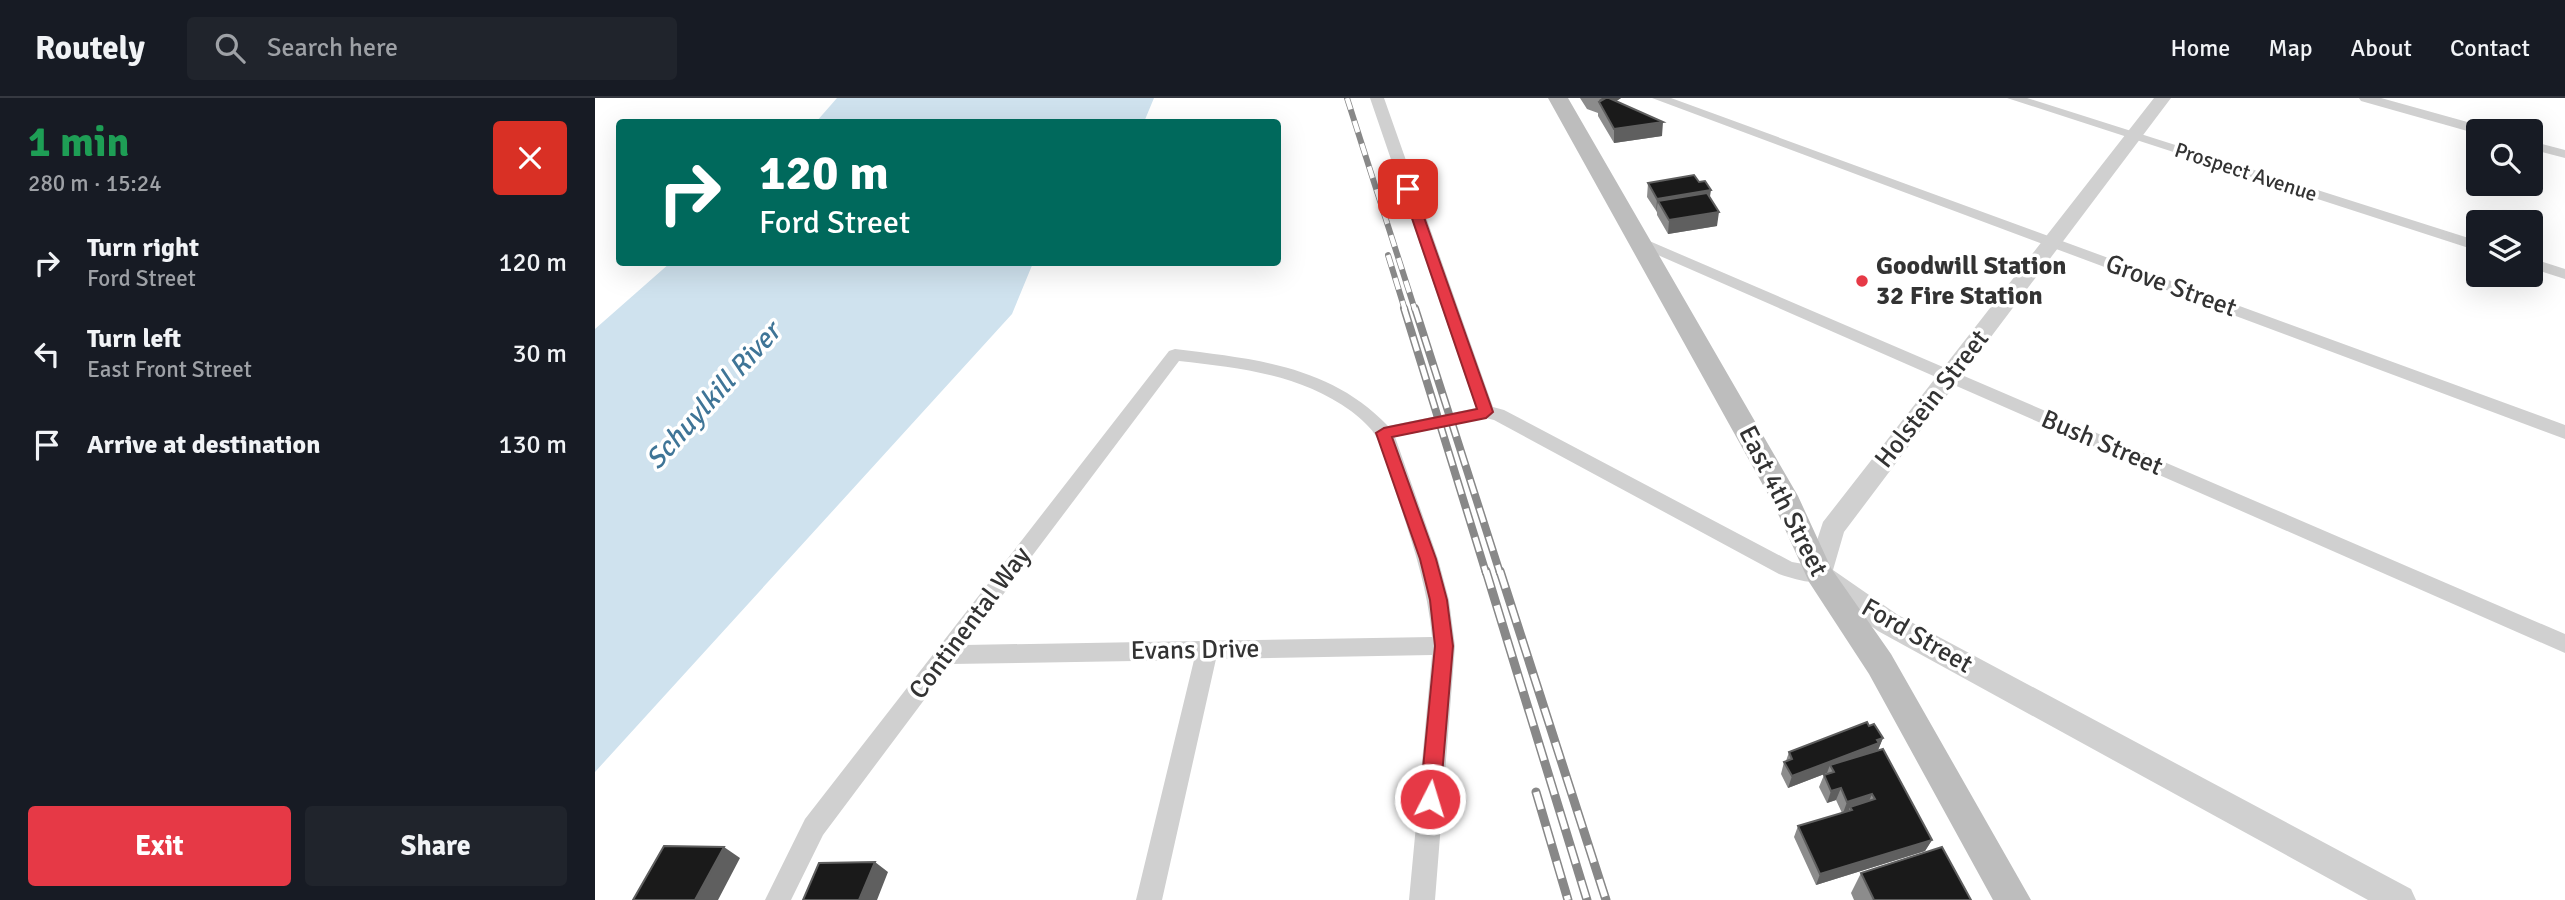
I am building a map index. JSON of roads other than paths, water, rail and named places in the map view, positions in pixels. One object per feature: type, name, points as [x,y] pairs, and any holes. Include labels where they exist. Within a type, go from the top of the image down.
[{"type":"main road","name":"East 4th Street","points":[[1558,98],[1788,504],[1819,574],[1880,664],[2013,900]]},
{"type":"street","points":[[1377,98],[1486,412],[1384,433],[1428,559],[1439,600],[1444,646],[1422,900]]},
{"type":"street","name":"Grove Street","points":[[1659,98],[2565,432]]},
{"type":"street","name":"Prospect Avenue","points":[[2014,98],[2466,242]]},
{"type":"street","name":"Holstein Street","points":[[1819,574],[1832,529],[2163,98]]},
{"type":"street","points":[[2366,98],[2466,126]]},
{"type":"street","points":[[2543,148],[2565,154]]},
{"type":"street","name":"Bush Street","points":[[1640,242],[2565,644]]},
{"type":"street","points":[[2543,267],[2565,274]]},
{"type":"street","name":"Continental Way","points":[[778,900],[814,827],[1175,355],[1240,362],[1315,381],[1338,393],[1371,417],[1384,433]]},
{"type":"street","name":"Ford Street","points":[[1486,412],[1509,418],[1786,568],[1819,574],[1888,623],[2400,900]]},
{"type":"street","name":"Evans Drive","points":[[946,655],[1444,646]]},
{"type":"street","points":[[1149,900],[1207,650]]},
{"type":"water","points":[[837,98],[1154,98],[1145,119],[819,119]]},
{"type":"water","name":"Schuylkill River","points":[[667,266],[1032,266],[1012,314],[595,772],[595,329]]},
{"type":"railway","points":[[1347,98],[1415,310]]},
{"type":"railway","points":[[1388,255],[1405,310]]},
{"type":"railway","points":[[1404,308],[1486,573]]},
{"type":"railway","points":[[1415,308],[1500,573]]},
{"type":"railway","points":[[1486,571],[1587,900]]},
{"type":"railway","points":[[1500,571],[1606,900]]},
{"type":"railway","points":[[1536,792],[1568,900]]},
{"type":"place","name":"Goodwill Station 32 Fire Station","points":[[1862,281]]}]
